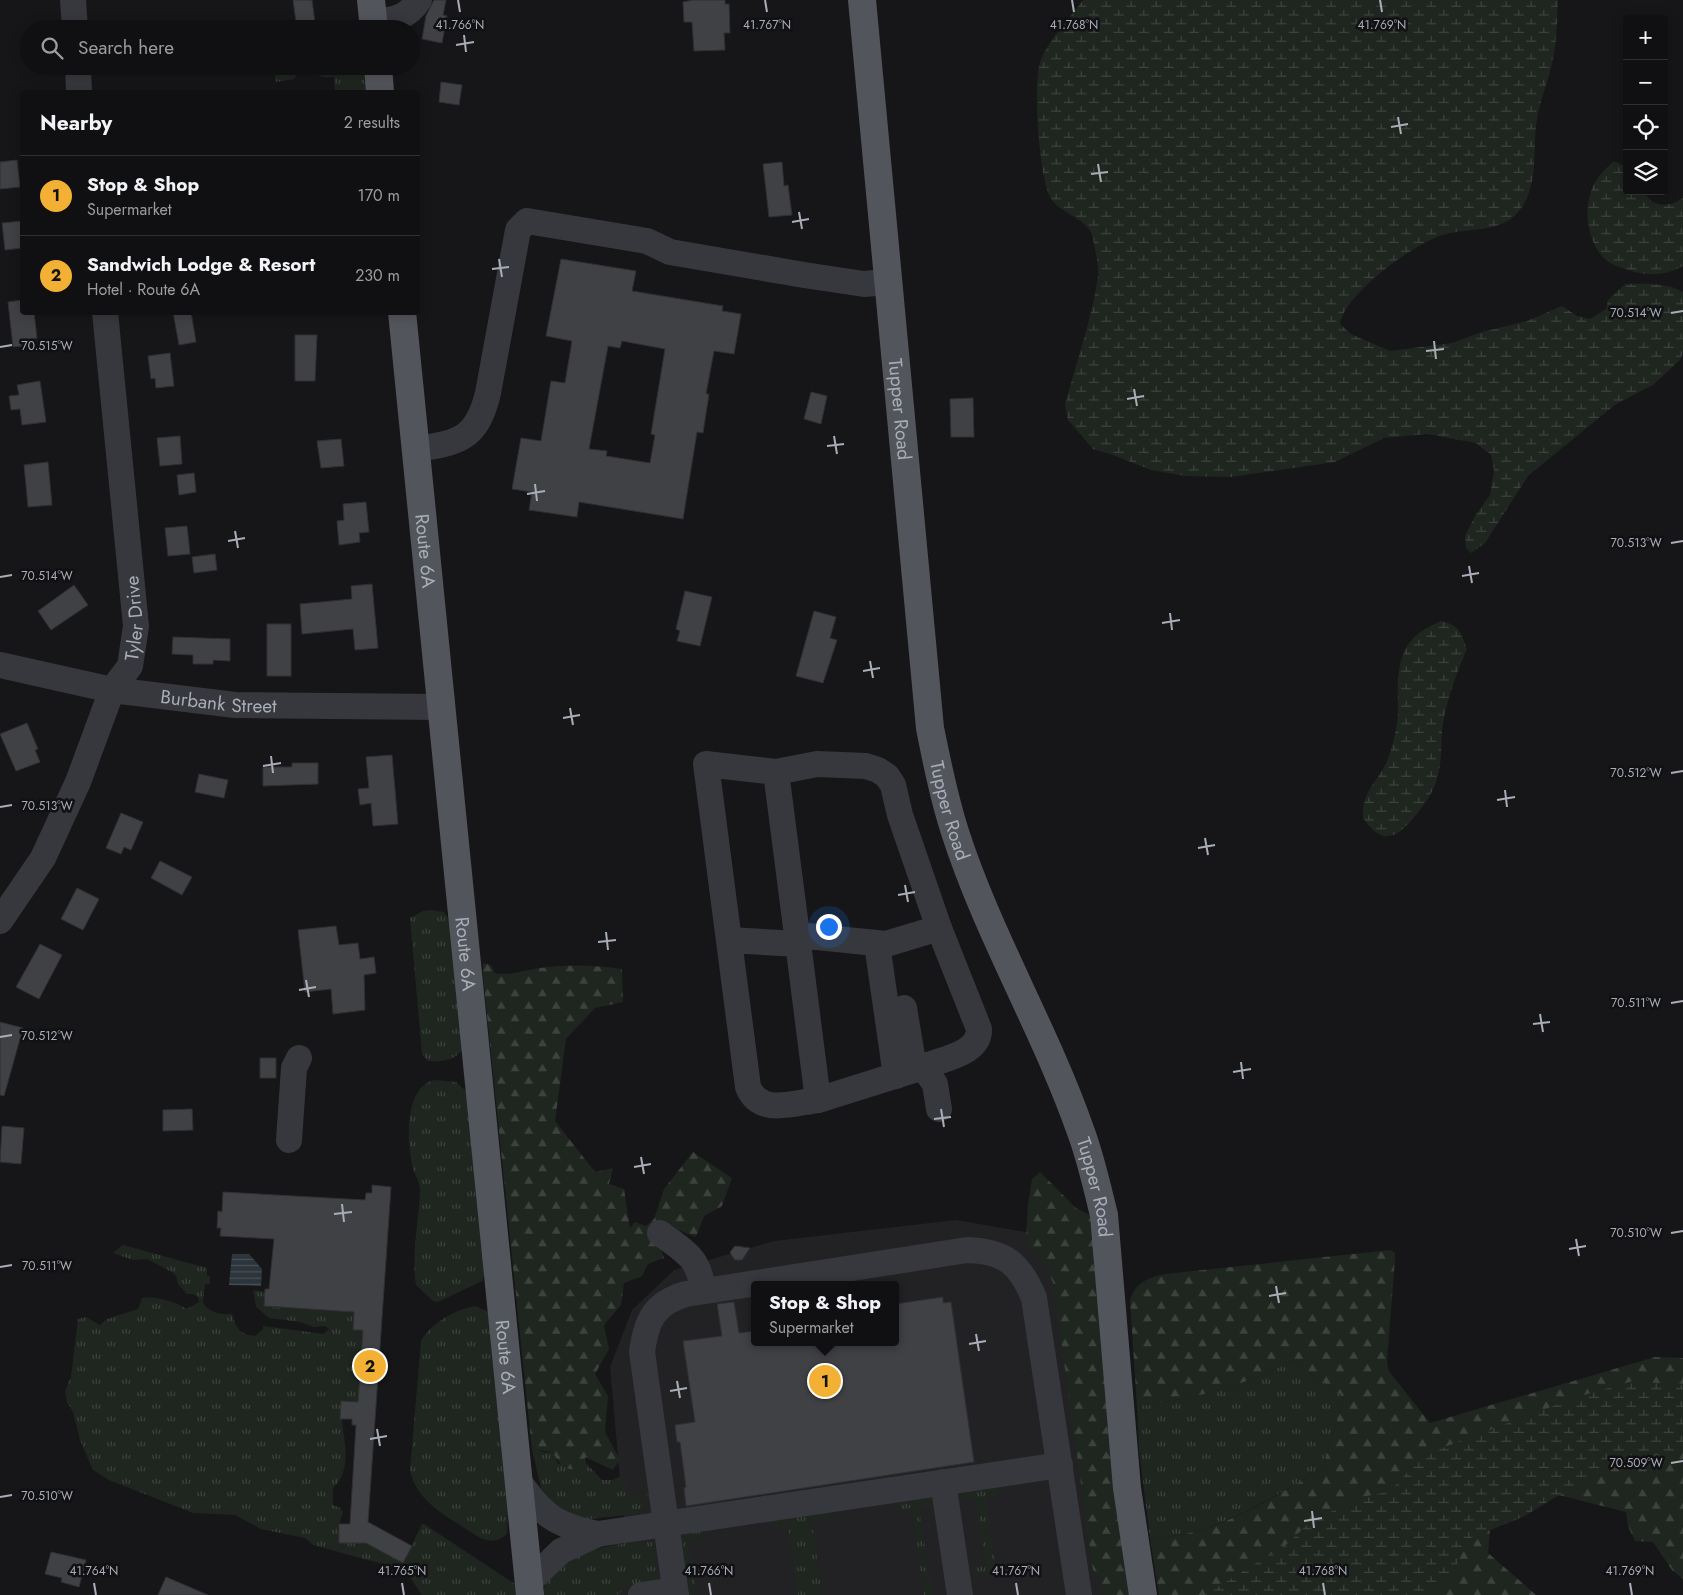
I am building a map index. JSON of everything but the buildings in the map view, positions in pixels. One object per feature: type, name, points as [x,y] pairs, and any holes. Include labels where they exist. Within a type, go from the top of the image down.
[{"type":"main road","name":"Tupper Road","points":[[862,0],[924,680],[940,780],[967,867],[1080,1130],[1094,1172],[1104,1215],[1126,1479],[1143,1595]]},
{"type":"main road","points":[[379,75],[380,90]]},
{"type":"main road","name":"Route 6A","points":[[402,315],[440,707],[530,1589]]},
{"type":"street","points":[[73,0],[74,20]]},
{"type":"street","points":[[372,17],[394,20],[405,16],[419,0]]},
{"type":"street","points":[[79,75],[80,90]]},
{"type":"street","points":[[416,449],[444,445],[462,439],[470,433],[482,413],[488,394],[518,230],[526,221],[647,241],[670,252],[858,284],[887,282]]},
{"type":"street","name":"Tyler Drive","points":[[0,921],[43,858],[78,782],[112,690],[130,666],[136,626],[105,315]]},
{"type":"street","name":"Burbank Street","points":[[0,665],[112,690],[235,705],[440,707]]},
{"type":"street","points":[[706,764],[776,772],[816,764],[866,766],[878,770],[887,776],[893,786],[900,815],[939,928],[979,1029],[976,1043],[969,1049],[912,1070],[818,1100],[770,1106],[752,1097],[748,1087],[706,764]]},
{"type":"street","points":[[776,772],[818,1100]]},
{"type":"street","points":[[728,940],[885,943],[939,928]]},
{"type":"street","points":[[885,943],[912,1056],[912,1070]]},
{"type":"street","points":[[289,1140],[294,1068],[299,1058]]},
{"type":"street","points":[[912,1070],[934,1084],[939,1108]]},
{"type":"street","points":[[660,1233],[695,1262],[701,1274],[703,1291]]},
{"type":"street","points":[[767,1281],[966,1250],[996,1253],[1009,1259],[1027,1283],[1034,1298],[1079,1595]]},
{"type":"street","points":[[641,1595],[676,1592],[643,1366],[643,1341],[647,1327],[662,1304],[672,1298],[751,1284]]},
{"type":"street","points":[[530,1589],[561,1551],[598,1534],[1060,1465]]},
{"type":"street","points":[[518,1480],[534,1503],[560,1524],[598,1534]]},
{"type":"street","points":[[944,1482],[960,1595]]},
{"type":"shaded area","points":[[956,1220],[1025,1232],[1061,1286],[1115,1595],[608,1595],[632,1574],[622,1502],[610,1367],[632,1310],[674,1270],[774,1241]]},
{"type":"shaded area","points":[[232,1254],[249,1254],[262,1269],[261,1286],[229,1285]]},
{"type":"green space","points":[[1083,0],[1558,0],[1554,56],[1537,118],[1533,178],[1531,188],[1522,207],[1515,216],[1497,226],[1446,234],[1417,247],[1384,270],[1354,298],[1340,324],[1351,334],[1390,351],[1452,343],[1482,332],[1527,321],[1562,306],[1577,316],[1590,319],[1606,309],[1608,300],[1625,284],[1655,284],[1683,292],[1683,353],[1680,360],[1653,385],[1616,404],[1528,476],[1485,543],[1471,553],[1466,548],[1465,536],[1475,516],[1490,495],[1494,470],[1491,455],[1476,443],[1427,434],[1384,438],[1335,462],[1231,477],[1185,476],[1151,470],[1093,449],[1068,420],[1065,405],[1095,292],[1098,276],[1097,257],[1090,231],[1080,221],[1054,203],[1050,197],[1046,186],[1040,150],[1037,106],[1038,70],[1041,59],[1055,36]]},
{"type":"green space","points":[[275,75],[296,75],[295,79],[276,82]]},
{"type":"green space","points":[[318,75],[368,75],[370,90],[335,90],[334,77],[321,77]]},
{"type":"green space","points":[[1614,161],[1623,165],[1623,195],[1646,195],[1651,201],[1661,205],[1672,204],[1683,198],[1683,266],[1665,273],[1635,272],[1612,264],[1599,252],[1589,230],[1588,207],[1594,184]]},
{"type":"green space","points":[[1441,621],[1456,627],[1467,649],[1446,709],[1437,781],[1426,801],[1409,823],[1396,834],[1384,836],[1370,827],[1363,818],[1363,808],[1368,792],[1388,759],[1393,742],[1398,714],[1398,679],[1403,654],[1414,637]]},
{"type":"green space","points":[[423,911],[444,912],[450,921],[462,1050],[451,1059],[438,1061],[428,1061],[422,1054],[410,918]]},
{"type":"green space","points":[[483,963],[491,965],[495,973],[501,974],[571,966],[622,969],[623,1002],[595,1008],[566,1039],[555,1121],[595,1172],[613,1168],[609,1184],[624,1189],[630,1228],[635,1222],[646,1226],[654,1219],[664,1189],[693,1152],[732,1178],[722,1206],[704,1216],[696,1237],[664,1224],[657,1236],[664,1258],[648,1264],[642,1276],[624,1283],[621,1305],[604,1325],[609,1349],[595,1374],[608,1396],[605,1432],[620,1460],[613,1470],[585,1457],[586,1463],[575,1469],[570,1469],[558,1461],[552,1451],[532,1450]]},
{"type":"green space","points":[[434,1080],[456,1082],[469,1094],[486,1270],[482,1281],[438,1302],[433,1301],[416,1285],[415,1250],[420,1190],[413,1169],[409,1146],[412,1105],[424,1085]]},
{"type":"green space","points":[[1040,1172],[1076,1208],[1093,1217],[1132,1595],[1103,1595],[1100,1579],[1093,1570],[1053,1283],[1046,1265],[1029,1246],[1026,1237],[1032,1179]]},
{"type":"green space","points":[[123,1245],[207,1268],[210,1284],[205,1284],[203,1303],[216,1313],[232,1314],[239,1330],[245,1334],[255,1336],[263,1329],[263,1326],[324,1334],[329,1329],[325,1326],[313,1327],[301,1322],[269,1318],[256,1307],[253,1290],[265,1292],[264,1305],[269,1307],[354,1312],[353,1330],[363,1330],[358,1402],[341,1401],[346,1458],[340,1479],[333,1488],[333,1505],[340,1508],[343,1512],[339,1524],[339,1542],[350,1534],[403,1563],[422,1524],[424,1524],[515,1584],[519,1595],[422,1595],[405,1570],[313,1545],[305,1538],[261,1529],[235,1515],[193,1513],[109,1480],[93,1470],[80,1440],[73,1412],[67,1402],[65,1391],[71,1377],[78,1319],[86,1317],[100,1325],[107,1319],[138,1309],[142,1298],[166,1300],[187,1309],[199,1302],[198,1297],[193,1294],[187,1294],[178,1284],[176,1276],[172,1272],[147,1259],[133,1260],[113,1253]]},
{"type":"green space","points":[[1391,1250],[1395,1253],[1395,1259],[1387,1362],[1389,1371],[1430,1423],[1655,1357],[1683,1358],[1683,1579],[1672,1570],[1653,1542],[1635,1541],[1628,1526],[1626,1512],[1531,1488],[1492,1505],[1488,1553],[1536,1595],[1159,1595],[1150,1538],[1174,1536],[1219,1524],[1262,1504],[1323,1468],[1344,1397],[1293,1360],[1236,1385],[1178,1400],[1137,1406],[1130,1301],[1135,1289],[1148,1279],[1165,1274]]},
{"type":"green space","points":[[475,1306],[489,1312],[508,1510],[507,1534],[500,1539],[492,1541],[477,1536],[436,1509],[419,1492],[410,1470],[421,1341],[444,1318],[460,1310]]},
{"type":"green space","points":[[1293,1360],[1344,1397],[1323,1468],[1262,1503],[1219,1523],[1197,1531],[1174,1536],[1150,1538],[1139,1450],[1137,1406],[1178,1400],[1236,1385]]},
{"type":"green space","points":[[1633,1381],[1683,1385],[1683,1452],[1637,1454],[1597,1473],[1575,1488],[1523,1517],[1468,1539],[1452,1576],[1429,1595],[1205,1595],[1287,1544],[1311,1521],[1362,1497],[1387,1492],[1399,1482],[1416,1461],[1447,1446],[1577,1397]]},
{"type":"green space","points":[[536,1449],[546,1453],[552,1451],[558,1464],[586,1463],[602,1480],[612,1480],[625,1475],[628,1496],[648,1494],[649,1498],[645,1499],[643,1505],[645,1508],[636,1514],[580,1520],[561,1513],[541,1488],[532,1450]]},
{"type":"green space","points":[[999,1489],[999,1494],[985,1497],[995,1564],[1008,1563],[1010,1568],[974,1575],[971,1572],[972,1568],[986,1566],[976,1499],[962,1500],[960,1496],[962,1492]]},
{"type":"green space","points":[[931,1497],[932,1505],[919,1507],[932,1595],[924,1595],[912,1508],[897,1510],[896,1506],[898,1502]]},
{"type":"green space","points":[[824,1513],[827,1516],[825,1520],[812,1523],[822,1595],[798,1595],[788,1526],[775,1528],[772,1523],[773,1521]]},
{"type":"green space","points":[[700,1531],[703,1535],[701,1538],[688,1540],[696,1595],[687,1595],[680,1540],[685,1534]]},
{"type":"green space","points":[[643,1540],[654,1543],[659,1577],[657,1580],[631,1585],[617,1595],[543,1595],[547,1580],[556,1569],[568,1560],[597,1549]]},
{"type":"place","name":"Sandwich Lodge & Resort","points":[[370,1366]]},
{"type":"place","name":"Stop & Shop","points":[[825,1381]]}]
